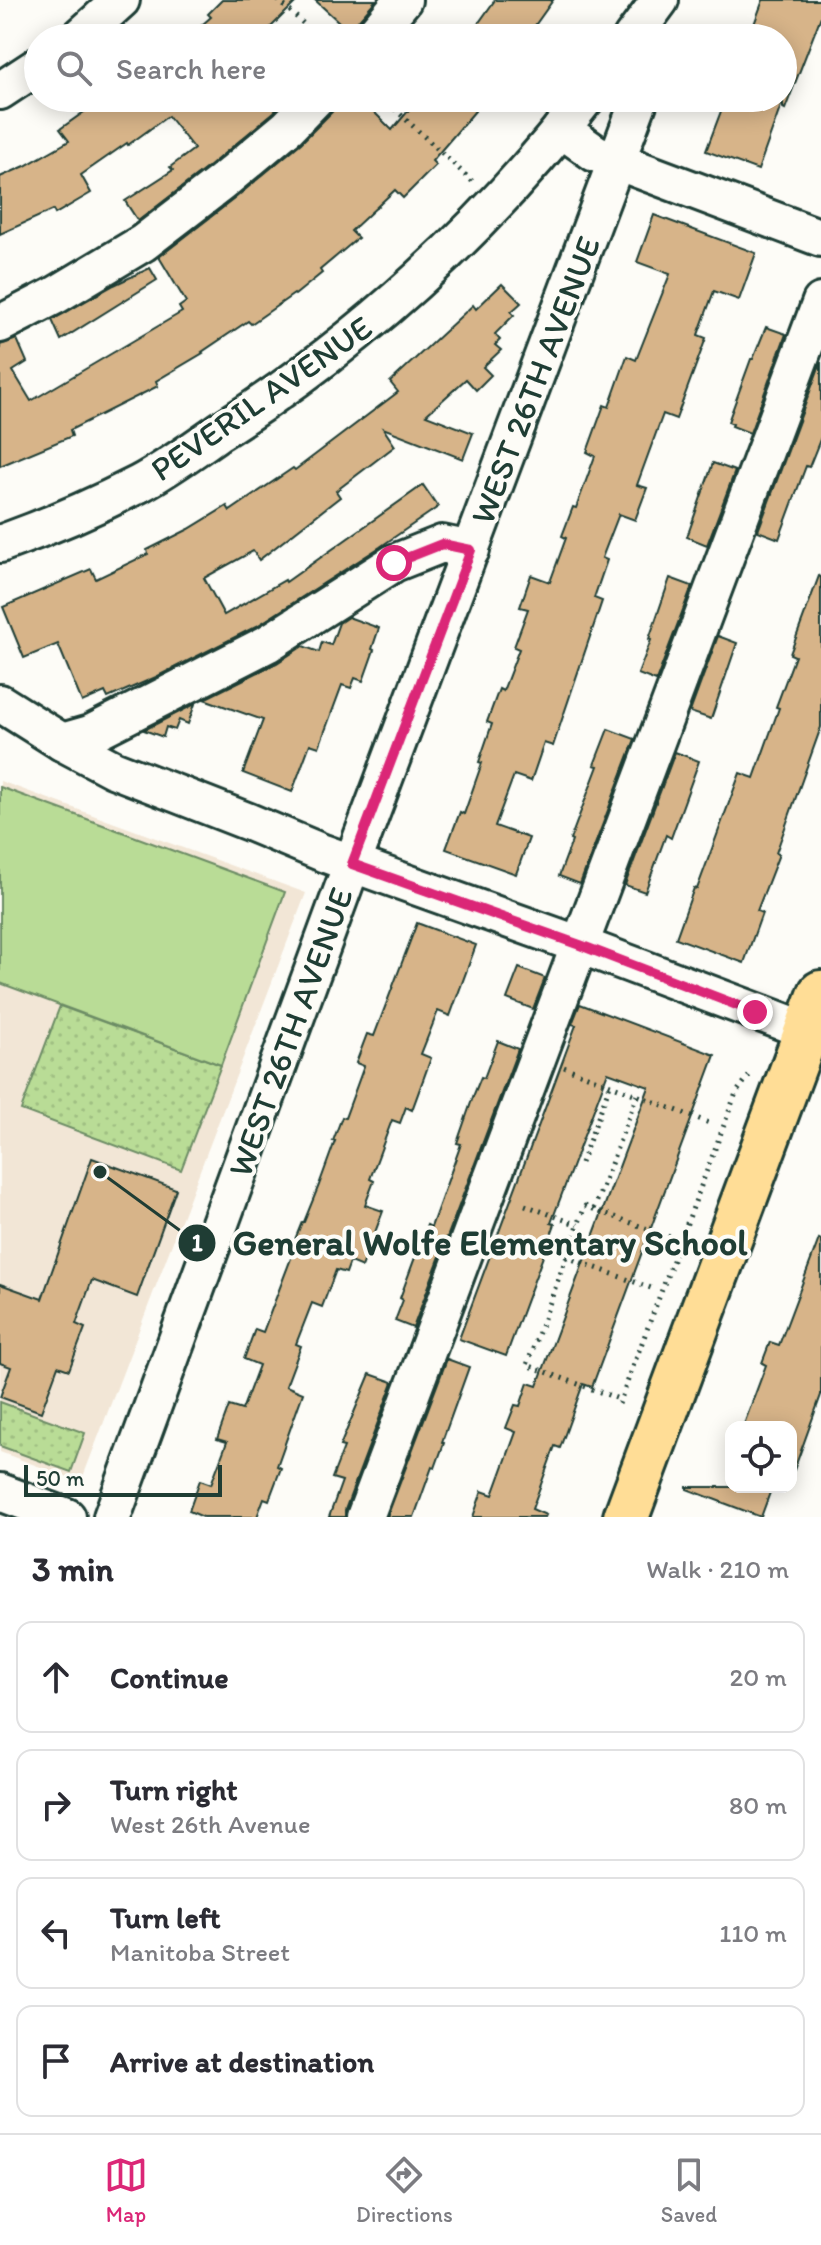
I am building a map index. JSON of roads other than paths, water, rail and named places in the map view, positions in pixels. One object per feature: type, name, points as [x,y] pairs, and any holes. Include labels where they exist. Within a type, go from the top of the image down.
[{"type":"main road","points":[[626,1517],[816,1020]]},
{"type":"street","points":[[94,24],[121,0]]},
{"type":"street","points":[[383,24],[403,0]]},
{"type":"street","points":[[642,24],[660,0]]},
{"type":"street","points":[[667,24],[676,0]]},
{"type":"street","points":[[0,91],[24,75]]},
{"type":"street","points":[[0,324],[143,243],[221,183],[302,112]]},
{"type":"street","name":"PEVERIL AVENUE","points":[[0,544],[43,529],[141,483],[278,395],[361,331],[424,274],[495,203],[575,112]]},
{"type":"street","name":"WEST 26TH AVENUE","points":[[112,1517],[352,864],[635,112]]},
{"type":"street","points":[[561,129],[595,153],[821,238]]},
{"type":"street","points":[[365,1517],[821,302]]},
{"type":"street","points":[[62,742],[90,734],[267,644],[394,563],[442,544],[471,550]]},
{"type":"street","points":[[0,703],[62,742],[113,769],[352,864],[580,945],[816,1020]]},
{"type":"street","points":[[0,1492],[67,1517]]},
{"type":"place","name":"General Wolfe Elementary School","points":[[100,1172]]}]
